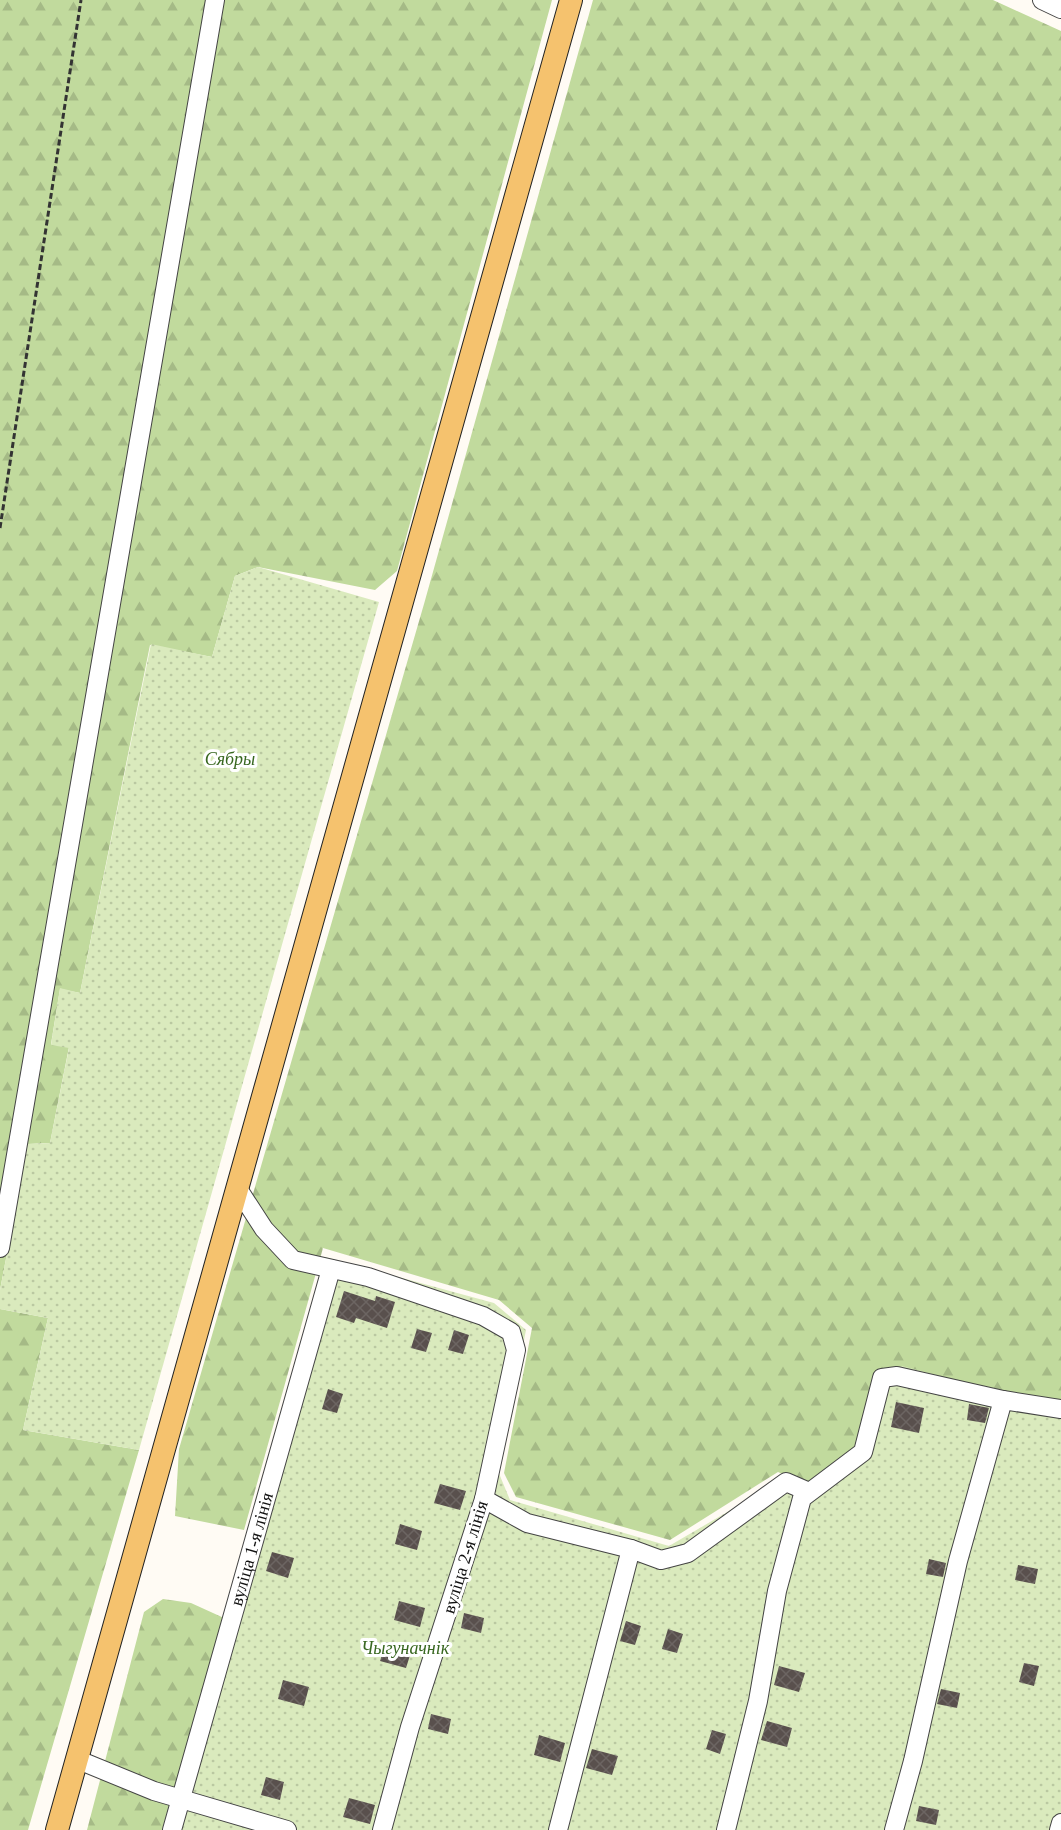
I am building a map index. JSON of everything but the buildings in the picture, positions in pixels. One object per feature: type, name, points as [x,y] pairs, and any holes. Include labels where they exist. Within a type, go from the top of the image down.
[{"type":"main road","points":[[57,1830],[571,0]]},
{"type":"street","points":[[0,1248],[215,0]]},
{"type":"street","points":[[1042,0],[1061,9]]},
{"type":"street","points":[[238,1189],[264,1229],[293,1260],[331,1269]]},
{"type":"street","name":"вуліца 2-я лінія","points":[[331,1269],[369,1277],[483,1316],[511,1332],[516,1350],[484,1499],[410,1727],[382,1830]]},
{"type":"street","name":"вуліца 1-я лінія","points":[[172,1830],[331,1269]]},
{"type":"street","points":[[726,1830],[758,1701],[783,1568],[802,1498],[862,1452],[882,1378],[897,1376],[1003,1400],[1061,1409]]},
{"type":"street","points":[[894,1830],[913,1761],[958,1561],[1003,1400]]},
{"type":"street","points":[[484,1499],[527,1523],[631,1549],[661,1560],[688,1553],[786,1482],[809,1492]]},
{"type":"street","points":[[558,1830],[631,1549]]},
{"type":"street","points":[[76,1759],[154,1791],[287,1830]]},
{"type":"street","points":[[1059,1830],[1061,1823]]},
{"type":"path","points":[[0,528],[81,0]]},
{"type":"green space","points":[[0,0],[552,0],[397,571],[375,590],[258,567],[235,576],[212,657],[150,645],[80,993],[60,989],[51,1044],[69,1047],[50,1143],[28,1144],[0,1290]]},
{"type":"green space","points":[[593,0],[993,0],[1061,31],[1061,1401],[856,1449],[811,1487],[778,1472],[670,1540],[516,1497],[504,1473],[532,1328],[499,1300],[323,1248],[244,1530],[175,1516],[179,1449],[424,604]]},
{"type":"green space","name":"Сябры","points":[[258,567],[379,602],[139,1450],[23,1430],[48,1318],[0,1309],[0,1290],[28,1144],[50,1143],[69,1048],[51,1045],[60,988],[80,993],[151,644],[212,657],[235,576]]},
{"type":"green space","name":"Чыгуначнік","points":[[325,1257],[494,1303],[526,1330],[498,1471],[510,1500],[669,1546],[777,1483],[810,1497],[856,1449],[882,1378],[902,1366],[1001,1392],[1061,1401],[1061,1830],[162,1830],[251,1526]]},
{"type":"green space","points":[[0,1309],[48,1318],[23,1430],[139,1450],[28,1830],[0,1830]]},
{"type":"green space","points":[[163,1599],[191,1603],[224,1618],[162,1830],[87,1830],[144,1612]]}]
